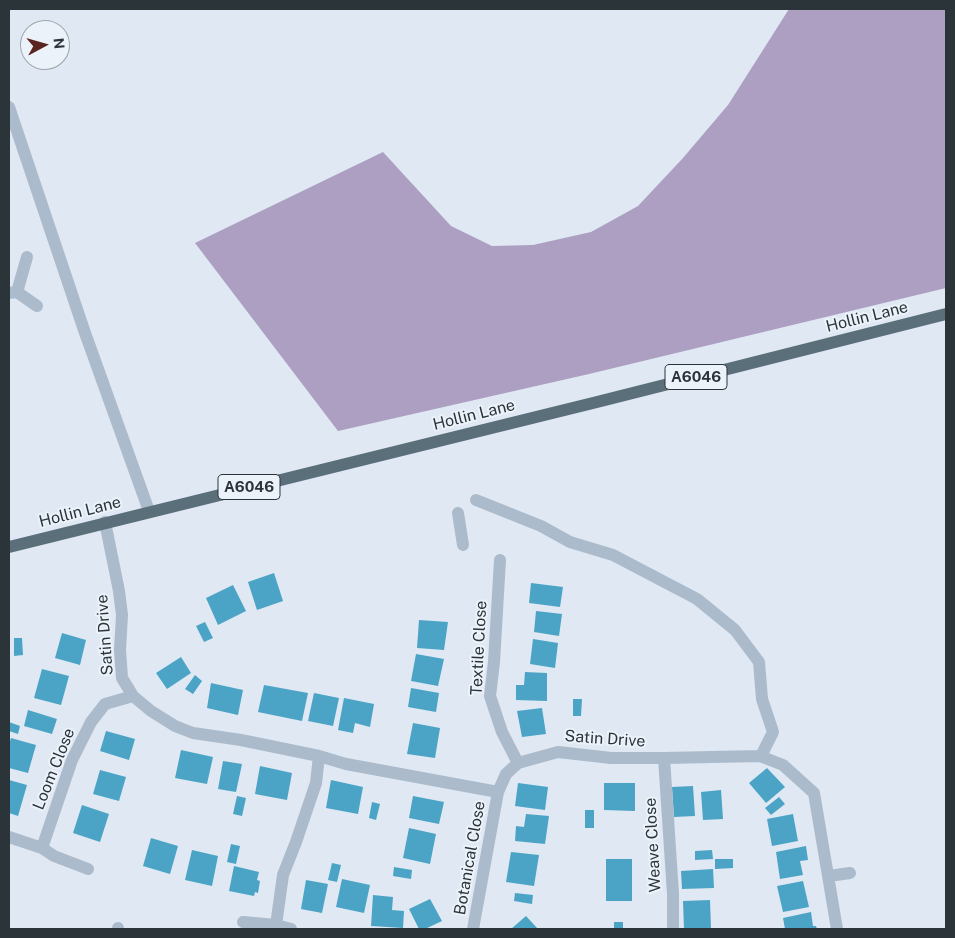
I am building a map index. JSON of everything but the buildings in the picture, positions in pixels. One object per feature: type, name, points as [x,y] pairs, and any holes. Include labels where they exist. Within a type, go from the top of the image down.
[{"type":"main road","name":"Hollin Lane","points":[[9,547],[946,314]]},
{"type":"street","points":[[9,107],[84,330],[149,511]]},
{"type":"street","points":[[27,257],[13,293],[37,306]]},
{"type":"street","points":[[476,500],[541,526],[570,542],[613,555],[698,599],[735,630],[760,662],[762,699],[773,732],[761,756]]},
{"type":"street","points":[[458,513],[463,544]]},
{"type":"street","name":"Satin Drive","points":[[105,522],[122,615],[120,650],[122,678],[133,696],[151,711],[175,726],[193,733],[241,740],[319,756],[346,764],[498,792]]},
{"type":"street","name":"Textile Close","points":[[500,560],[490,696],[502,732],[518,763]]},
{"type":"street","name":"Loom Close","points":[[42,848],[72,760],[91,722],[105,704],[133,696]]},
{"type":"street","name":"Satin Drive","points":[[518,763],[558,752],[611,758],[761,756],[783,765],[814,793],[829,876],[836,929]]},
{"type":"street","points":[[276,925],[283,875],[316,783],[319,756]]},
{"type":"street","name":"Weave Close","points":[[664,758],[673,894],[673,929]]},
{"type":"street","points":[[498,792],[506,774],[518,763]]},
{"type":"street","name":"Botanical Close","points":[[473,929],[498,792]]},
{"type":"street","points":[[9,837],[42,848],[61,859],[88,869]]},
{"type":"street","points":[[829,876],[850,873]]},
{"type":"street","points":[[244,922],[276,925],[290,929]]},
{"type":"shaded area","points":[[789,9],[946,9],[946,288],[589,374],[338,431],[195,243],[383,152],[451,226],[492,246],[533,245],[591,232],[638,206],[683,158],[728,105]]}]
